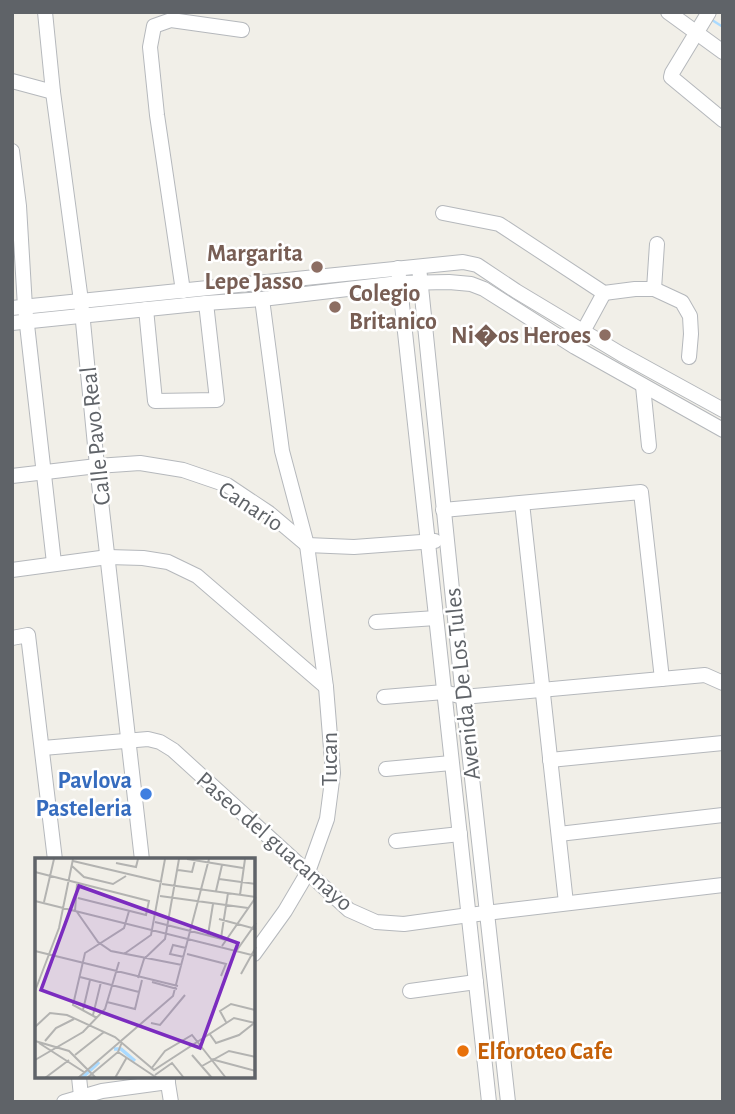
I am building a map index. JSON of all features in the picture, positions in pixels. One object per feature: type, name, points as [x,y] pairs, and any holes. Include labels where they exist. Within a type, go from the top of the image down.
[{"type":"street","name":"Calle Pavo Real","points":[[45,12],[82,308],[97,466],[142,858]]},
{"type":"street","points":[[668,12],[723,52]]},
{"type":"street","points":[[709,12],[671,77],[723,120]]},
{"type":"street","points":[[183,291],[150,47],[154,26],[171,20],[242,30]]},
{"type":"street","points":[[12,81],[53,92]]},
{"type":"street","points":[[12,151],[19,315],[54,563]]},
{"type":"street","points":[[443,213],[499,224],[604,293],[654,289],[682,302],[690,316],[689,357]]},
{"type":"street","points":[[654,289],[657,244]]},
{"type":"street","points":[[19,315],[82,308],[183,291],[420,274],[463,262],[477,265],[583,332],[723,410]]},
{"type":"street","points":[[420,274],[484,289],[575,347],[723,430]]},
{"type":"street","name":"Avenida De Los Tules","points":[[420,274],[446,540],[508,1102]]},
{"type":"street","points":[[82,308],[146,309],[262,299],[398,276]]},
{"type":"street","name":"Avenida De Los Tules","points":[[398,276],[489,1102]]},
{"type":"street","points":[[575,347],[604,293]]},
{"type":"street","name":"Tucan","points":[[256,951],[285,911],[308,872],[327,820],[333,773],[326,687],[307,545],[282,451],[262,299]]},
{"type":"street","points":[[146,309],[155,401],[217,401],[206,303]]},
{"type":"street","points":[[643,386],[649,446]]},
{"type":"street","name":"Canario","points":[[12,476],[140,463],[183,470],[227,485],[269,513],[307,545],[354,547],[446,540]]},
{"type":"street","points":[[443,510],[641,492],[662,679]]},
{"type":"street","points":[[522,503],[566,903]]},
{"type":"street","points":[[12,570],[108,557],[168,562],[197,576],[326,687]]},
{"type":"street","points":[[376,622],[436,618]]},
{"type":"street","points":[[12,638],[28,635],[55,858]]},
{"type":"street","points":[[384,697],[444,692],[463,697],[705,675],[723,683]]},
{"type":"street","name":"Paseo del guacamayo","points":[[43,748],[128,740],[148,739],[160,742],[173,750],[349,910],[376,922],[404,924],[723,885]]},
{"type":"street","points":[[550,760],[723,743]]},
{"type":"street","points":[[386,769],[452,764]]},
{"type":"street","points":[[559,834],[723,815]]},
{"type":"street","points":[[396,841],[460,834]]},
{"type":"street","points":[[411,991],[476,982]]},
{"type":"street","points":[[79,1079],[81,1096]]},
{"type":"street","points":[[64,1102],[102,1091],[167,1080],[171,1102]]},
{"type":"waterway","points":[[712,20],[723,27]]},
{"type":"place","name":"Margarita Lepe Jasso","points":[[317,267]]},
{"type":"place","name":"Colegio Britanico","points":[[335,307]]},
{"type":"place","name":"Ni�os Heroes","points":[[605,335]]},
{"type":"place","name":"Pavlova Pasteleria","points":[[146,794]]},
{"type":"place","name":"Elforoteo Cafe","points":[[463,1051]]}]
